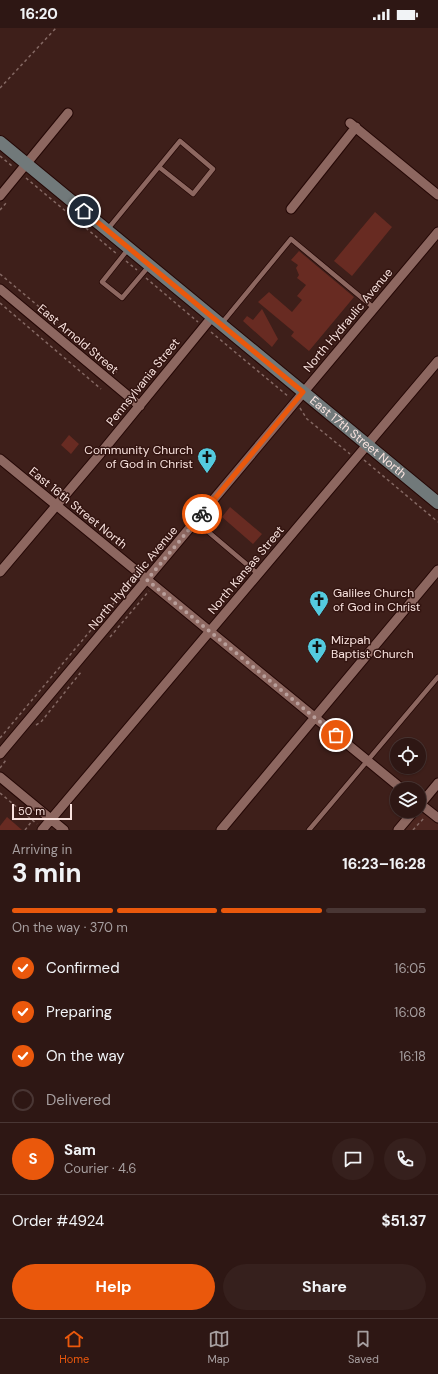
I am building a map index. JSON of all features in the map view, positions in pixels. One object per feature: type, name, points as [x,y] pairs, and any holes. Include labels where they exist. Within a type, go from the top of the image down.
[{"type":"street","points":[[0,196],[20,168],[68,114]]},
{"type":"street","points":[[291,209],[353,125],[438,195]]},
{"type":"street","name":"East 17th Street North","points":[[0,142],[20,168],[130,248],[212,323],[303,392],[438,502]]},
{"type":"street","name":"North Hydraulic Avenue","points":[[0,754],[438,232]]},
{"type":"street","name":"East Arnold Street","points":[[0,290],[140,406]]},
{"type":"street","name":"Pennsylvania Street","points":[[0,572],[212,323]]},
{"type":"street","name":"North Kansas Street","points":[[42,829],[438,362]]},
{"type":"street","name":"East 16th Street North","points":[[0,459],[393,782]]},
{"type":"street","points":[[221,830],[438,570]]},
{"type":"street","points":[[0,777],[64,830]]},
{"type":"street","points":[[426,797],[438,783]]},
{"type":"street","points":[[426,811],[438,818]]},
{"type":"street","points":[[398,830],[408,818]]},
{"type":"lane","points":[[107,230],[180,141],[213,169],[192,194],[159,167]]},
{"type":"lane","points":[[212,323],[292,239],[374,308]]},
{"type":"lane","points":[[130,248],[102,282],[122,298],[150,265]]},
{"type":"lane","points":[[205,529],[258,574]]},
{"type":"lane","points":[[309,830],[438,677]]},
{"type":"path","points":[[0,88],[56,28]]},
{"type":"path","points":[[0,156],[20,168],[142,274],[212,323],[302,410],[307,419],[348,453],[362,459],[438,522]]},
{"type":"path","points":[[8,171],[20,168]]},
{"type":"path","points":[[0,274],[117,372]]},
{"type":"path","points":[[0,303],[101,389]]},
{"type":"path","points":[[0,793],[42,829]]},
{"type":"path","points":[[413,830],[424,818]]},
{"type":"path","points":[[24,830],[33,820]]},
{"type":"shaded area","points":[[426,816],[438,824],[438,830],[403,830],[413,818],[426,818]]},
{"type":"building","points":[[375,212],[392,227],[352,276],[334,261]]},
{"type":"building","points":[[299,251],[354,297],[309,351],[291,336],[294,332],[258,302],[269,292],[292,312],[302,300],[297,296],[306,285],[297,278],[299,275],[296,268],[298,265],[291,260]]},
{"type":"building","points":[[262,309],[278,339],[272,347],[243,321],[247,316],[253,320]]},
{"type":"building","points":[[69,435],[79,444],[71,454],[61,445]]},
{"type":"building","points":[[230,507],[262,534],[253,544],[222,517]]},
{"type":"building","points":[[7,817],[22,830],[0,830],[0,826]]},
{"type":"way so far","points":[[202,514],[147,580],[336,735]]},
{"type":"place","name":"Community Church of God in Christ","points":[[207,474]]},
{"type":"place","name":"Galilee Church of God in Christ","points":[[319,617]]},
{"type":"place","name":"Mizpah Baptist Church","points":[[317,664]]},
{"type":"route","points":[[84,211],[303,392],[202,514]]}]
